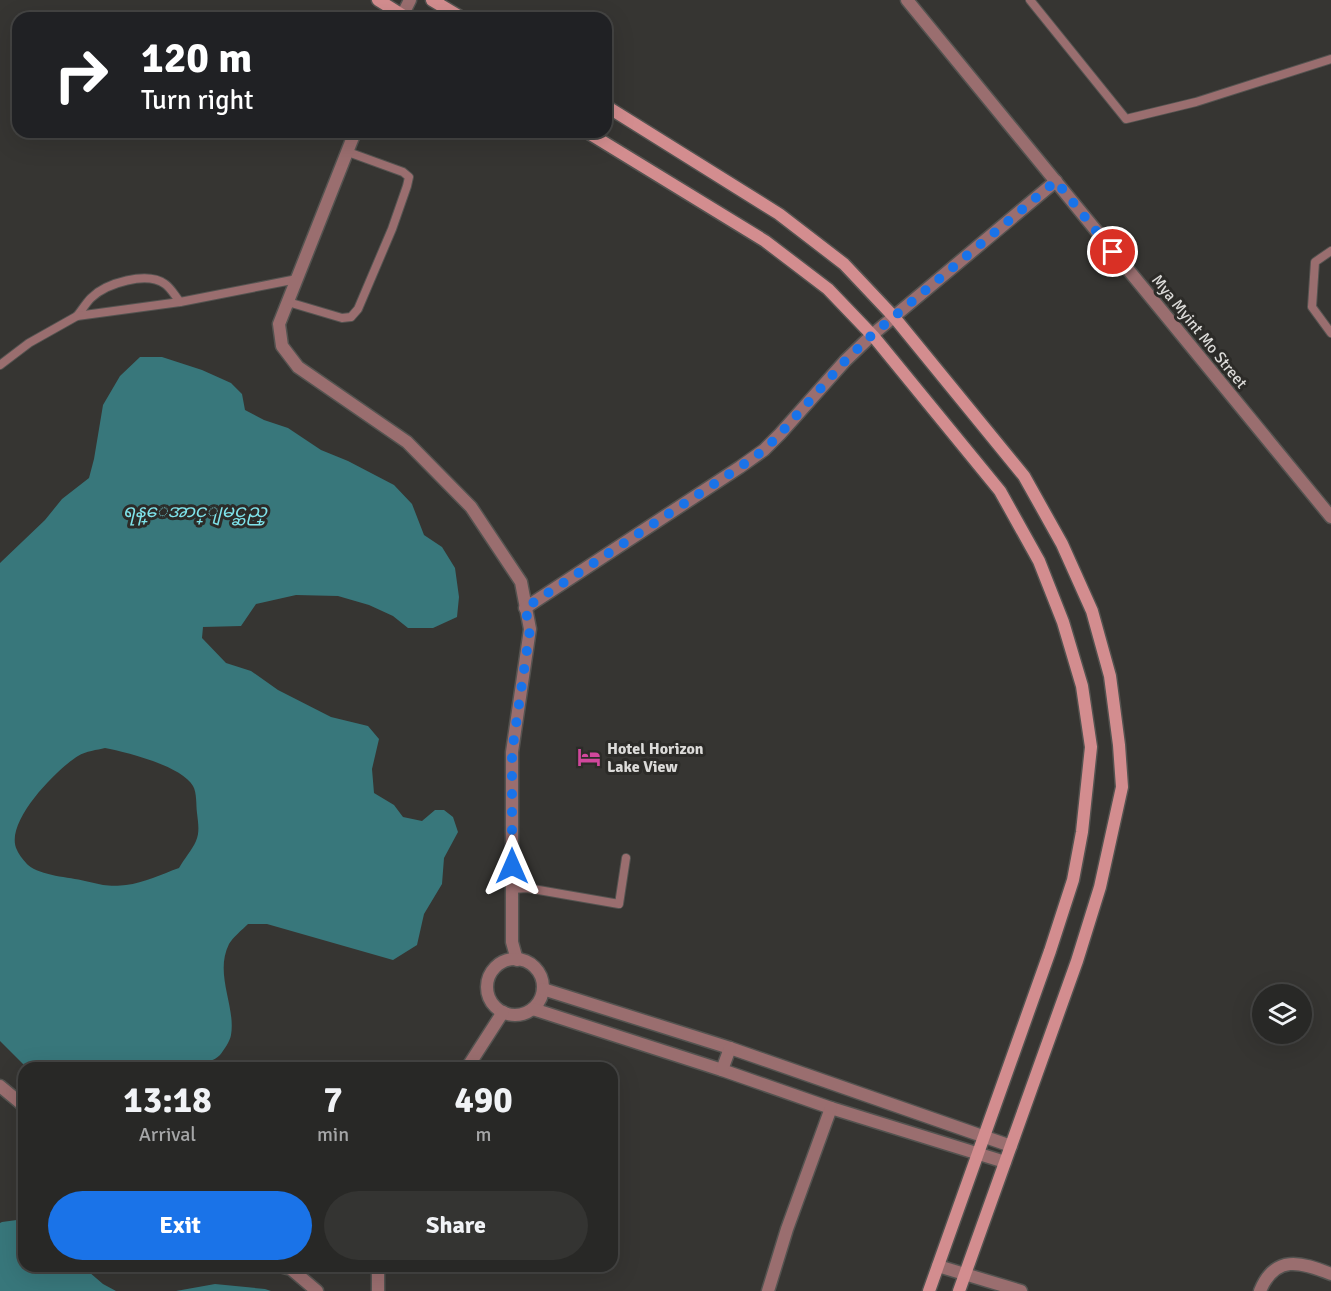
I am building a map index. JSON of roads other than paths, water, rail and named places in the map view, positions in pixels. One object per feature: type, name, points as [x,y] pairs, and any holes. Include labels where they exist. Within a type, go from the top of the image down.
[{"type":"main road","points":[[378,0],[396,12]]},
{"type":"main road","points":[[432,0],[452,12]]},
{"type":"main road","points":[[612,110],[779,214],[844,264],[894,317],[1024,476],[1062,544],[1092,611],[1110,676],[1122,787],[1100,887],[1077,961],[959,1291]]},
{"type":"main road","points":[[597,138],[765,241],[828,290],[872,335],[1000,491],[1039,561],[1063,622],[1082,686],[1091,747],[1082,832],[1073,880],[929,1291]]},
{"type":"street","name":"Mya Myint Mo Street","points":[[907,0],[1331,517]]},
{"type":"street","points":[[354,138],[279,324],[282,346],[298,367],[407,442],[471,507],[520,582],[530,629],[512,752],[512,942],[517,960]]},
{"type":"street","points":[[525,608],[764,450],[845,361],[872,335],[1056,181]]},
{"type":"street","points":[[517,960],[528,963],[536,969],[542,979],[543,990],[540,1000],[533,1009],[524,1014],[513,1015],[502,1012],[494,1005],[487,985],[490,975],[497,966],[506,961],[517,960]]},
{"type":"street","points":[[543,990],[730,1048],[1011,1146]]},
{"type":"street","points":[[533,1009],[1005,1162]]},
{"type":"street","points":[[471,1062],[502,1012]]},
{"type":"street","points":[[722,1070],[730,1048]]},
{"type":"street","points":[[0,1086],[18,1101]]},
{"type":"street","points":[[768,1291],[831,1107]]},
{"type":"street","points":[[1260,1291],[1265,1280],[1280,1267],[1300,1263],[1331,1274]]},
{"type":"street","points":[[938,1266],[1021,1291]]},
{"type":"street","points":[[295,1272],[317,1291]]},
{"type":"street","points":[[378,1272],[378,1291]]},
{"type":"lane","points":[[1030,0],[1125,119],[1196,102],[1331,59]]},
{"type":"lane","points":[[288,302],[342,318],[351,317],[358,309],[392,229],[409,177],[404,172],[348,152]]},
{"type":"lane","points":[[1331,251],[1315,262],[1312,307],[1331,333]]},
{"type":"lane","points":[[0,365],[29,344],[77,316],[92,297],[109,286],[129,279],[153,279],[165,284],[180,302]]},
{"type":"lane","points":[[77,316],[180,302],[297,279]]},
{"type":"lane","points":[[512,889],[527,888],[619,904],[626,858]]},
{"type":"water","name":"ရန္ေအာင္ျမင္ဆည္","points":[[140,357],[162,357],[202,370],[231,383],[242,394],[245,410],[264,420],[288,428],[321,450],[394,485],[412,504],[424,535],[442,547],[455,568],[459,597],[457,617],[433,628],[408,628],[393,616],[369,605],[338,596],[296,595],[256,604],[241,626],[203,627],[202,638],[226,663],[251,671],[278,690],[331,717],[368,726],[379,739],[372,769],[374,793],[394,805],[403,817],[422,821],[435,810],[444,810],[453,817],[458,832],[444,858],[442,884],[424,914],[417,945],[393,960],[267,924],[248,924],[231,941],[225,955],[224,978],[231,1013],[231,1035],[220,1055],[204,1062],[21,1062],[0,1041],[0,563],[45,520],[62,499],[89,478],[103,405],[120,376]],"holes":[[[105,748],[139,757],[178,772],[193,786],[196,796],[198,834],[179,868],[139,882],[112,886],[48,874],[28,865],[18,852],[15,839],[18,826],[34,798],[58,772],[78,756]]]},
{"type":"water","points":[[18,1220],[18,1272],[89,1272],[116,1291],[0,1291],[0,1223]]},
{"type":"water","points":[[215,1284],[265,1289],[271,1291],[176,1291]]},
{"type":"place","name":"Hotel Horizon Lake View","points":[[589,757]]}]
